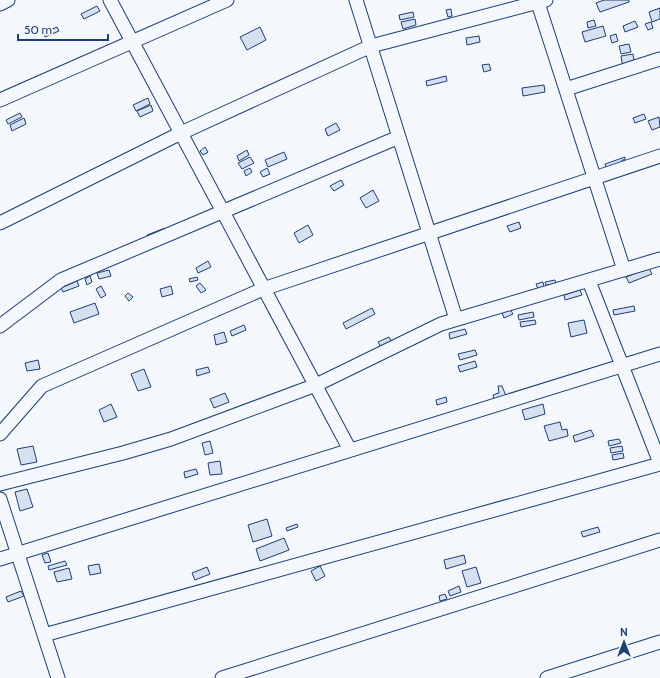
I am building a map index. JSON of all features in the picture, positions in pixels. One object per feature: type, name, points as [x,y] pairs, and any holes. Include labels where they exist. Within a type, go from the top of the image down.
[{"type":"street","points":[[0,4],[8,0]]},
{"type":"street","points":[[110,0],[350,450]]},
{"type":"street","points":[[0,100],[227,0]]},
{"type":"street","points":[[356,0],[456,319]]},
{"type":"street","points":[[0,223],[181,133],[371,46],[540,1],[566,90],[624,270]]},
{"type":"street","points":[[566,90],[660,59]]},
{"type":"street","points":[[0,326],[61,280],[399,137]]},
{"type":"street","points":[[0,434],[5,419],[42,386],[263,288],[430,234],[660,156]]},
{"type":"street","points":[[0,484],[123,453],[171,439],[316,384],[441,324],[660,259]]},
{"type":"street","points":[[44,635],[659,459],[621,366],[589,281]]},
{"type":"street","points":[[0,559],[660,354]]},
{"type":"street","points":[[0,499],[58,678]]},
{"type":"street","points":[[222,678],[660,540]]},
{"type":"street","points":[[547,678],[660,642]]},
{"type":"building","points":[[604,0],[629,0],[629,2],[600,12],[596,3]]},
{"type":"building","points":[[97,6],[100,11],[84,19],[81,14]]},
{"type":"building","points":[[660,8],[660,19],[652,22],[649,12]]},
{"type":"building","points":[[451,9],[452,16],[448,17],[446,10]]},
{"type":"building","points":[[413,12],[414,17],[400,20],[399,15]]},
{"type":"building","points":[[415,19],[416,25],[403,29],[401,22]]},
{"type":"building","points":[[594,20],[596,26],[588,28],[587,22]]},
{"type":"building","points":[[635,21],[638,27],[625,32],[623,26]]},
{"type":"building","points":[[651,22],[653,28],[648,30],[645,24]]},
{"type":"building","points":[[603,26],[606,36],[585,42],[582,32]]},
{"type":"building","points":[[57,27],[59,31],[45,37],[43,33]]},
{"type":"building","points":[[260,27],[266,40],[247,50],[240,37]]},
{"type":"building","points":[[616,34],[618,41],[612,43],[610,36]]},
{"type":"building","points":[[479,36],[480,42],[467,45],[466,38]]},
{"type":"building","points":[[629,44],[631,52],[621,54],[619,46]]},
{"type":"building","points":[[633,54],[635,65],[623,68],[621,56]]},
{"type":"building","points":[[489,64],[491,70],[484,72],[482,65]]},
{"type":"building","points":[[446,76],[447,81],[427,86],[426,81]]},
{"type":"building","points":[[544,85],[545,92],[523,96],[522,88]]},
{"type":"building","points":[[148,98],[150,104],[136,111],[133,105]]},
{"type":"building","points":[[151,105],[153,111],[140,117],[137,111]]},
{"type":"building","points":[[20,113],[22,117],[8,124],[6,120]]},
{"type":"building","points":[[644,114],[646,119],[635,123],[633,118]]},
{"type":"building","points":[[659,117],[660,127],[652,130],[648,121]]},
{"type":"building","points":[[24,118],[26,124],[12,131],[10,125]]},
{"type":"building","points":[[336,123],[340,130],[328,136],[325,129]]},
{"type":"building","points":[[205,147],[208,152],[203,155],[200,151]]},
{"type":"building","points":[[247,150],[249,155],[239,161],[237,156]]},
{"type":"building","points":[[284,152],[287,159],[268,167],[265,160]]},
{"type":"building","points":[[250,157],[254,163],[242,169],[238,163]]},
{"type":"building","points":[[625,157],[625,160],[622,160],[621,166],[607,170],[605,164]]},
{"type":"building","points":[[250,168],[252,172],[246,176],[244,171]]},
{"type":"building","points":[[267,168],[270,174],[263,177],[260,172]]},
{"type":"building","points":[[341,180],[344,185],[334,191],[330,186]]},
{"type":"building","points":[[373,190],[379,201],[366,208],[360,198]]},
{"type":"building","points":[[519,222],[521,228],[510,232],[507,226]]},
{"type":"building","points":[[308,225],[313,235],[299,243],[294,233]]},
{"type":"building","points":[[165,228],[168,234],[150,241],[147,235]]},
{"type":"building","points":[[208,261],[211,267],[198,273],[196,268]]},
{"type":"building","points":[[649,268],[652,274],[629,283],[626,277]]},
{"type":"building","points":[[109,270],[111,276],[99,279],[97,273]]},
{"type":"building","points":[[90,276],[92,282],[87,285],[85,279]]},
{"type":"building","points":[[197,277],[198,280],[190,282],[189,279]]},
{"type":"building","points":[[555,280],[556,284],[546,285],[545,282]]},
{"type":"building","points":[[77,281],[79,286],[63,292],[61,288]]},
{"type":"building","points":[[543,282],[544,287],[538,289],[536,284]]},
{"type":"building","points":[[200,283],[206,290],[201,293],[196,286]]},
{"type":"building","points":[[101,286],[106,295],[101,298],[96,289]]},
{"type":"building","points":[[171,286],[173,294],[162,297],[160,289]]},
{"type":"building","points":[[580,290],[582,295],[565,300],[564,295]]},
{"type":"building","points":[[128,293],[133,297],[129,301],[125,296]]},
{"type":"building","points":[[95,303],[99,314],[74,323],[70,312]]},
{"type":"building","points":[[634,306],[635,311],[614,315],[613,310]]},
{"type":"building","points":[[509,307],[513,314],[504,318],[501,310]]},
{"type":"building","points":[[372,308],[375,314],[346,329],[343,323]]},
{"type":"building","points":[[533,312],[534,317],[519,320],[518,315]]},
{"type":"building","points":[[535,320],[536,324],[521,327],[520,322]]},
{"type":"building","points":[[584,320],[587,333],[571,337],[568,323]]},
{"type":"building","points":[[244,325],[246,330],[232,336],[230,331]]},
{"type":"building","points":[[465,329],[467,334],[450,339],[449,333]]},
{"type":"building","points":[[224,332],[227,342],[216,345],[214,335]]},
{"type":"building","points":[[389,337],[392,342],[381,347],[378,342]]},
{"type":"building","points":[[475,350],[477,355],[460,360],[458,354]]},
{"type":"building","points":[[38,360],[40,369],[27,371],[25,363]]},
{"type":"building","points":[[475,361],[477,367],[460,372],[458,366]]},
{"type":"building","points":[[208,367],[210,372],[197,376],[196,370]]},
{"type":"building","points":[[144,369],[151,387],[138,391],[131,374]]},
{"type":"building","points":[[498,386],[502,386],[506,396],[494,400],[493,395],[499,393]]},
{"type":"building","points":[[225,393],[229,402],[214,408],[210,399]]},
{"type":"building","points":[[446,397],[447,402],[437,405],[436,400]]},
{"type":"building","points":[[111,404],[117,417],[104,422],[99,410]]},
{"type":"building","points":[[543,404],[545,414],[525,420],[522,410]]},
{"type":"building","points":[[560,422],[562,430],[567,429],[568,436],[549,441],[544,426]]},
{"type":"building","points":[[591,430],[594,436],[575,442],[573,436]]},
{"type":"building","points":[[619,439],[621,443],[609,446],[608,441]]},
{"type":"building","points":[[210,441],[213,453],[205,455],[202,443]]},
{"type":"building","points":[[33,446],[37,462],[21,465],[17,449]]},
{"type":"building","points":[[622,446],[623,451],[611,453],[610,448]]},
{"type":"building","points":[[623,453],[624,458],[613,460],[612,455]]},
{"type":"building","points":[[220,461],[222,474],[210,475],[208,463]]},
{"type":"building","points":[[196,469],[198,474],[185,478],[184,472]]},
{"type":"building","points":[[27,489],[33,507],[20,511],[15,492]]},
{"type":"building","points":[[267,519],[272,536],[253,542],[248,525]]},
{"type":"building","points":[[297,524],[298,527],[287,531],[286,528]]},
{"type":"building","points":[[598,527],[600,532],[583,537],[581,532]]},
{"type":"building","points":[[284,538],[289,550],[260,561],[256,549]]},
{"type":"building","points":[[48,553],[51,562],[45,563],[42,555]]},
{"type":"building","points":[[464,555],[466,563],[446,569],[444,560]]},
{"type":"building","points":[[65,561],[67,565],[49,570],[48,566]]},
{"type":"building","points":[[99,564],[101,573],[90,575],[88,566]]},
{"type":"building","points":[[320,566],[325,576],[316,581],[311,571]]},
{"type":"building","points":[[207,567],[210,574],[195,580],[192,573]]},
{"type":"building","points":[[476,567],[481,583],[467,587],[462,571]]},
{"type":"building","points":[[69,568],[72,579],[57,582],[54,572]]},
{"type":"building","points":[[459,586],[461,592],[450,596],[448,591]]},
{"type":"building","points":[[21,591],[24,596],[8,602],[6,597]]},
{"type":"building","points":[[445,594],[447,599],[440,601],[439,596]]}]
